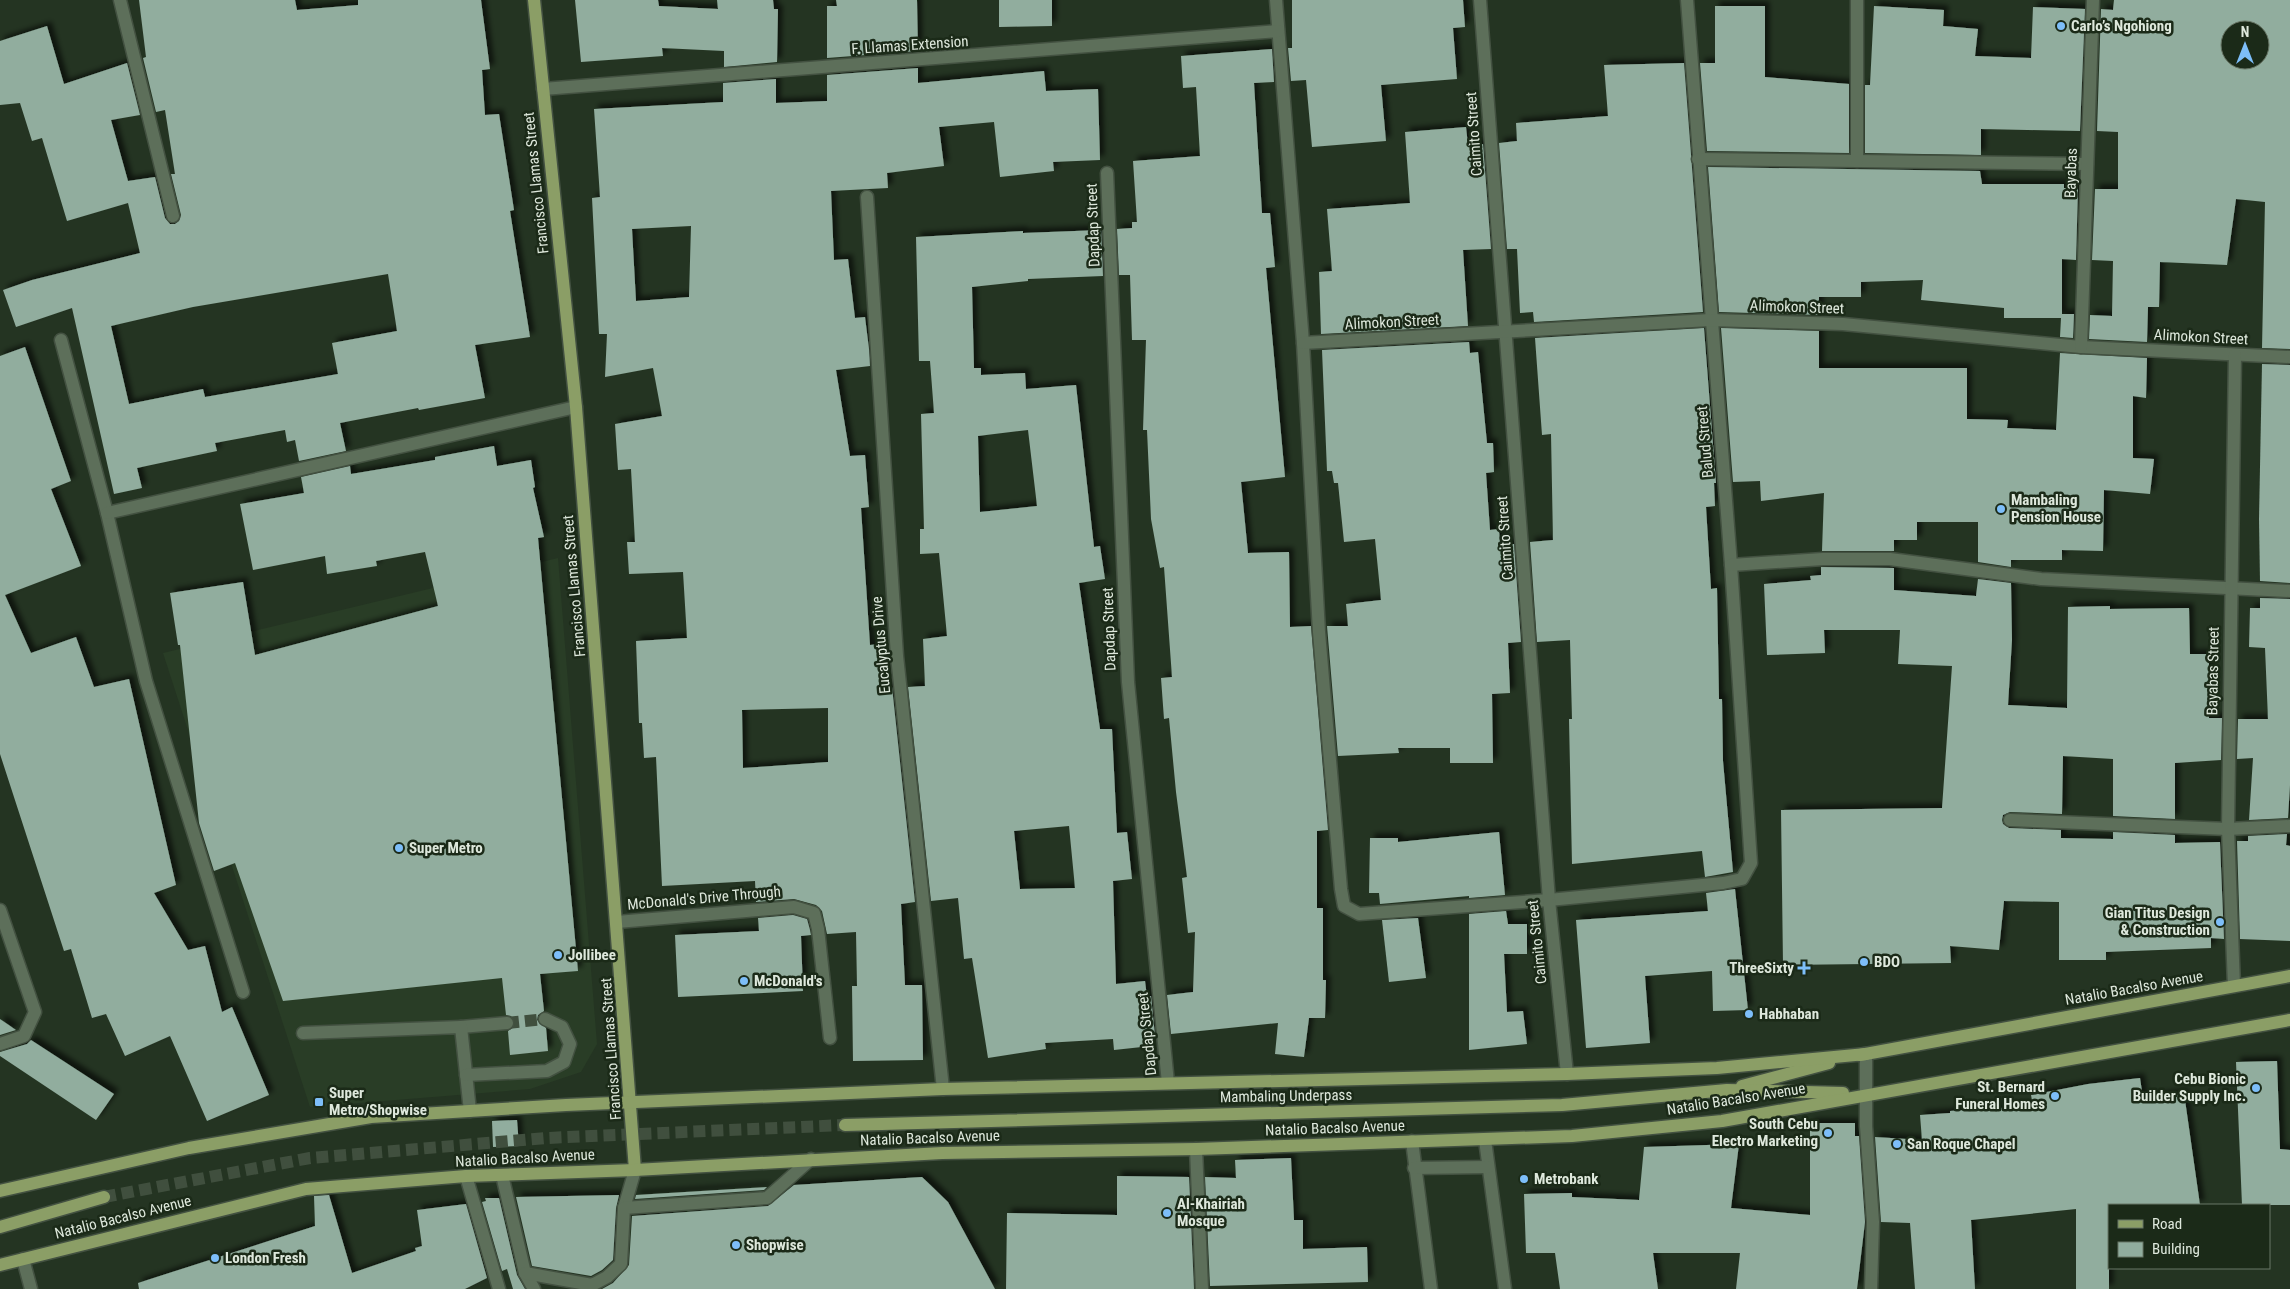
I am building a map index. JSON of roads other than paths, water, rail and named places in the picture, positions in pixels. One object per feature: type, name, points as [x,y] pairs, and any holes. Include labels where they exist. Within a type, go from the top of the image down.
[{"type":"main road","name":"Francisco Llamas Street","points":[[534,0],[576,407],[635,1170]]},
{"type":"main road","name":"Natalio Bacalso Avenue","points":[[1727,1090],[1866,1054],[2290,976]]},
{"type":"main road","name":"Natalio Bacalso Avenue","points":[[0,1264],[306,1189],[466,1176],[635,1170],[942,1153],[1196,1149],[1572,1136],[1722,1121],[2290,1020]]},
{"type":"main road","name":"Natalio Bacalso Avenue","points":[[0,1191],[189,1148],[371,1117],[631,1102],[943,1089],[1567,1074],[1717,1068],[1866,1054]]},
{"type":"main road","name":"Natalio Bacalso Avenue","points":[[1727,1090],[1868,1094]]},
{"type":"main road","name":"Mambaling Underpass","points":[[845,1125],[1562,1105],[1727,1090]]},
{"type":"main road","points":[[0,1227],[104,1197]]},
{"type":"street","points":[[120,0],[173,216]]},
{"type":"street","points":[[1276,0],[1303,343],[1319,632],[1344,906],[1359,914],[1549,900]]},
{"type":"street","name":"Caimito Street","points":[[1480,0],[1549,900],[1567,1074]]},
{"type":"street","name":"Balud Street","points":[[1549,900],[1723,883],[1742,879],[1751,863],[1731,565],[1710,320],[1687,0]]},
{"type":"street","points":[[1856,161],[1857,0]]},
{"type":"street","name":"Bayabas","points":[[2081,346],[2094,0]]},
{"type":"street","name":"F. Llamas Extension","points":[[543,89],[1278,31]]},
{"type":"street","points":[[1698,159],[2087,164]]},
{"type":"street","name":"Dapdap Street","points":[[1107,173],[1128,682],[1168,1083]]},
{"type":"street","name":"Eucalyptus Drive","points":[[867,197],[897,656],[943,1089]]},
{"type":"street","name":"Alimokon Street","points":[[1303,343],[1710,320],[1843,324],[2081,346],[2235,355],[2290,356]]},
{"type":"street","points":[[61,340],[107,513],[146,681],[243,992]]},
{"type":"street","name":"Bayabas Street","points":[[2234,986],[2228,829],[2230,590],[2235,355]]},
{"type":"street","points":[[107,513],[576,407]]},
{"type":"street","points":[[1731,565],[1823,559],[1890,559],[2041,579],[2290,592]]},
{"type":"street","points":[[2010,820],[2228,829],[2290,826]]},
{"type":"street","name":"McDonald's Drive Through","points":[[617,922],[794,907],[814,913],[818,929],[830,1038]]},
{"type":"street","points":[[0,910],[36,1012],[24,1036],[0,1044]]},
{"type":"street","points":[[466,1075],[547,1071],[564,1062],[570,1044],[562,1027],[545,1019]]},
{"type":"street","points":[[303,1034],[507,1023]]},
{"type":"street","points":[[460,1027],[470,1111]]},
{"type":"street","points":[[1866,1054],[1868,1094],[1866,1126],[1873,1222],[1872,1289]]},
{"type":"street","points":[[1485,1140],[1505,1289]]},
{"type":"street","points":[[1412,1141],[1431,1289]]},
{"type":"street","points":[[1196,1149],[1202,1289]]},
{"type":"street","points":[[624,1208],[767,1198],[811,1159]]},
{"type":"street","points":[[1414,1168],[1488,1167]]},
{"type":"street","points":[[525,1273],[593,1287],[621,1264],[624,1208],[635,1170]]},
{"type":"street","points":[[502,1175],[525,1273],[534,1289]]},
{"type":"street","points":[[466,1176],[499,1289]]},
{"type":"street","points":[[23,1259],[31,1289]]},
{"type":"tunnel","points":[[507,1023],[545,1019]]},
{"type":"tunnel","points":[[104,1197],[310,1158],[547,1138],[845,1125]]},
{"type":"place","name":"Carlo’s Ngohiong","points":[[2061,26]]},
{"type":"place","name":"Mambaling Pension House","points":[[2001,509]]},
{"type":"place","name":"Super Metro","points":[[399,848]]},
{"type":"place","name":"Gian Titus Design & Construction","points":[[2220,922]]},
{"type":"place","name":"Jollibee","points":[[558,955]]},
{"type":"place","name":"BDO","points":[[1864,962]]},
{"type":"place","name":"ThreeSixty","points":[[1804,968]]},
{"type":"place","name":"McDonald's","points":[[744,981]]},
{"type":"place","name":"Habhaban","points":[[1749,1014]]},
{"type":"place","name":"Cebu Bionic Builder Supply Inc.","points":[[2256,1088]]},
{"type":"place","name":"St. Bernard Funeral Homes","points":[[2055,1096]]},
{"type":"place","name":"Super Metro/Shopwise","points":[[319,1102]]},
{"type":"place","name":"South Cebu Electro Marketing","points":[[1828,1133]]},
{"type":"place","name":"San Roque Chapel","points":[[1897,1144]]},
{"type":"place","name":"Metrobank","points":[[1524,1179]]},
{"type":"place","name":"Al-Khairiah Mosque","points":[[1167,1213]]},
{"type":"place","name":"Shopwise","points":[[736,1245]]},
{"type":"place","name":"London Fresh","points":[[215,1258]]}]
